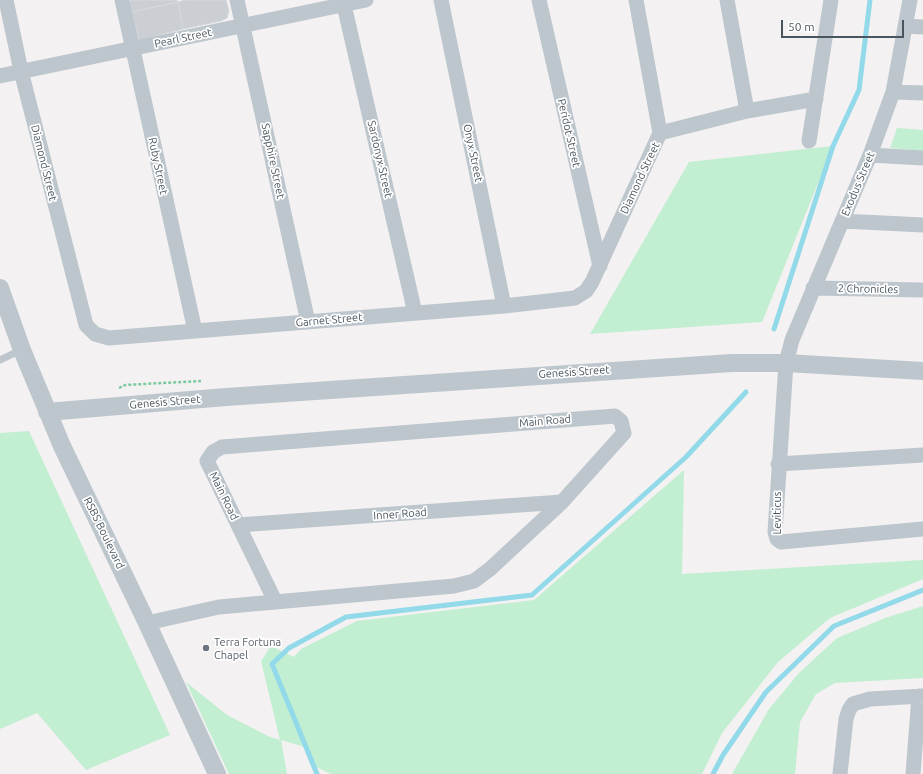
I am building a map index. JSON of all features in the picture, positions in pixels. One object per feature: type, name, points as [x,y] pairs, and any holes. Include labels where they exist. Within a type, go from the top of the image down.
[{"type":"street","name":"Diamond Street","points":[[6,0],[21,71],[86,326]]},
{"type":"street","name":"Ruby Street","points":[[122,0],[195,332]]},
{"type":"street","name":"Sapphire Street","points":[[237,0],[308,322]]},
{"type":"street","name":"Pearl Street","points":[[0,76],[366,0]]},
{"type":"street","name":"Onyx Street","points":[[441,0],[504,306]]},
{"type":"street","name":"Peridot Street","points":[[539,0],[600,266]]},
{"type":"street","points":[[636,0],[660,133]]},
{"type":"street","points":[[728,0],[747,111]]},
{"type":"street","points":[[809,141],[831,0]]},
{"type":"street","name":"Exodus Street","points":[[786,363],[792,340],[870,155],[893,92],[910,0]]},
{"type":"street","name":"Sardonyx Street","points":[[344,4],[415,313]]},
{"type":"street","points":[[905,26],[923,26]]},
{"type":"street","points":[[893,92],[923,93]]},
{"type":"street","name":"Diamond Street","points":[[575,298],[586,291],[600,266],[660,133],[747,111],[816,99]]},
{"type":"street","points":[[870,155],[923,158]]},
{"type":"street","points":[[842,221],[923,225]]},
{"type":"street","name":"RSBS Boulevard","points":[[0,288],[3,307],[62,446],[147,623],[217,774]]},
{"type":"street","name":"2 Chronicles","points":[[813,288],[923,290]]},
{"type":"street","name":"Garnet Street","points":[[86,326],[95,334],[109,338],[504,306],[575,298]]},
{"type":"street","name":"Genesis Street","points":[[47,412],[103,407],[138,396],[188,390],[226,397],[732,362],[786,363],[923,371]]},
{"type":"street","name":"Leviticus","points":[[786,363],[778,464],[776,539],[781,542],[923,529]]},
{"type":"street","name":"Main Road","points":[[147,623],[219,607],[454,586],[474,581],[490,569],[562,502],[624,432],[620,421],[615,416],[222,447],[214,452],[207,461],[275,601]]},
{"type":"street","points":[[778,464],[923,455]]},
{"type":"street","name":"Inner Road","points":[[238,525],[562,502]]},
{"type":"street","points":[[840,774],[846,719],[848,710],[853,704],[870,699],[921,696],[913,774]]},
{"type":"lane","points":[[0,360],[22,350]]},
{"type":"green space","points":[[897,128],[923,130],[923,151],[890,148]]},
{"type":"green space","points":[[833,146],[762,322],[590,334],[689,162]]},
{"type":"green space","points":[[29,431],[170,735],[86,770],[37,713],[0,729],[0,433]]},
{"type":"green space","points":[[684,470],[682,574],[923,560],[923,579],[830,618],[778,662],[722,733],[702,774],[331,774],[310,764],[305,747],[281,740],[287,774],[229,774],[186,682],[227,715],[270,737],[280,740],[261,661],[271,646],[294,657],[301,649],[357,621],[534,600]]},
{"type":"green space","points":[[923,606],[923,678],[835,683],[816,694],[800,722],[795,774],[732,774],[769,709],[799,673],[837,638],[885,618]]},
{"type":"building","points":[[130,0],[177,0],[178,2],[132,12]]},
{"type":"building","points":[[185,0],[226,0],[229,11],[227,18],[221,21],[183,29],[178,2]]},
{"type":"building","points":[[178,2],[183,29],[139,40],[132,12]]},
{"type":"waterway","points":[[774,329],[833,146],[859,90],[870,0]]},
{"type":"waterway","points":[[317,774],[272,664],[289,648],[346,617],[532,595],[686,457],[746,392]]},
{"type":"waterway","points":[[713,774],[723,755],[766,692],[834,626],[923,590]]},
{"type":"place","name":"Terra Fortuna Chapel","points":[[206,648]]}]
